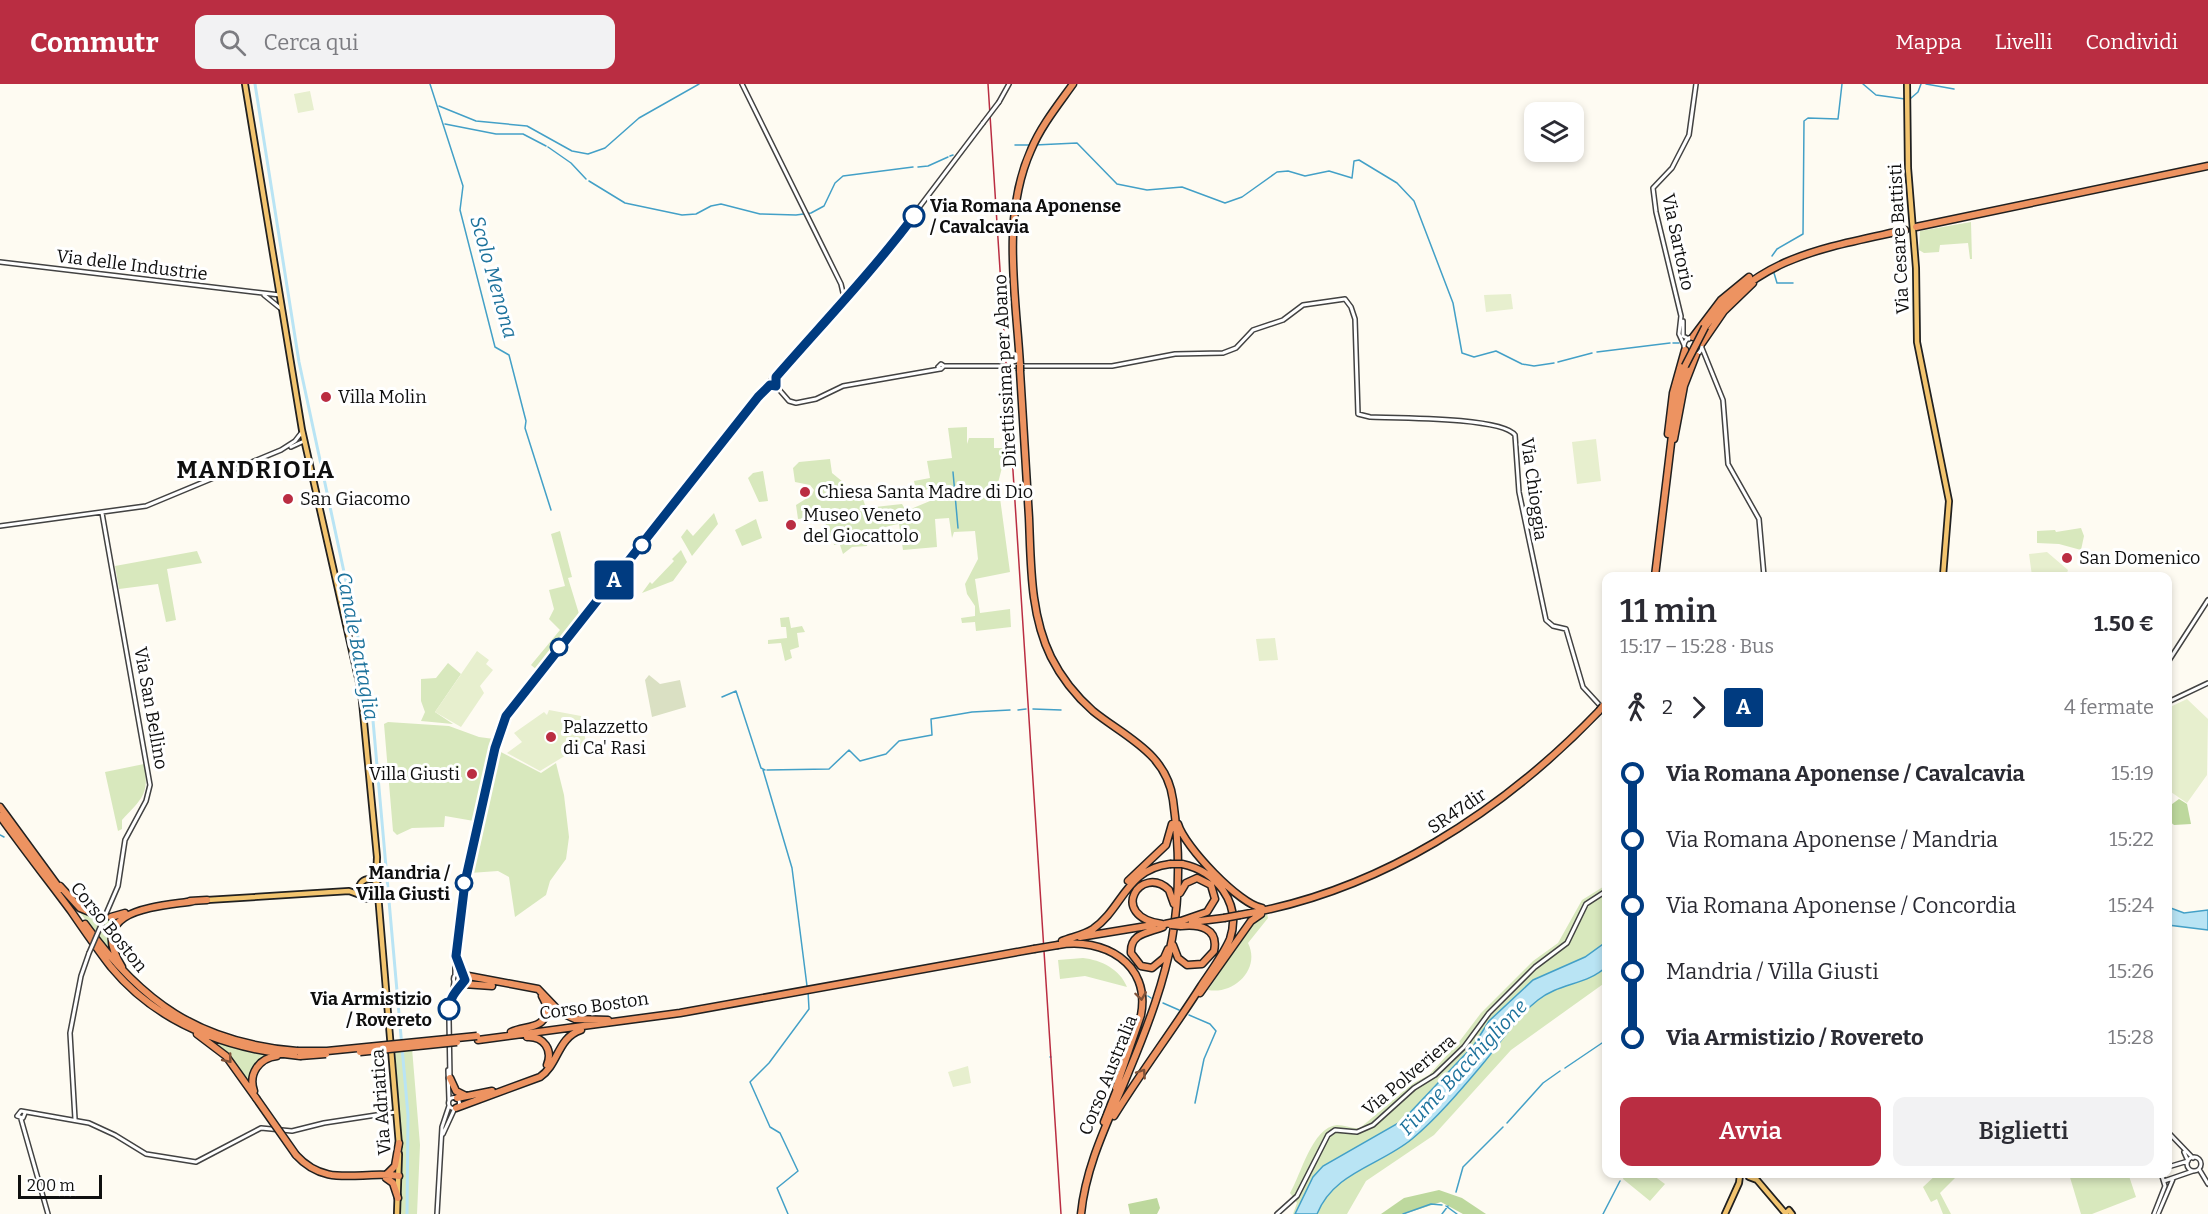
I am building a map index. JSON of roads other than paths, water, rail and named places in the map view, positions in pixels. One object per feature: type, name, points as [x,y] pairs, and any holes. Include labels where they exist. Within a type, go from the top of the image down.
[{"type":"highway","name":"Direttissima per Abano","points":[[1073,84],[1031,149],[1018,189],[1014,222],[1020,368],[1035,604],[1043,639],[1061,674],[1092,710],[1150,753],[1166,775],[1173,797],[1180,867],[1173,939],[1156,1004],[1100,1140]]},
{"type":"highway","points":[[1916,227],[2208,166]]},
{"type":"highway","points":[[1691,338],[1712,310],[1734,288],[1770,265],[1813,250],[1905,230]]},
{"type":"highway","points":[[1655,572],[1677,395],[1685,366],[1705,327],[1742,288],[1788,259]]},
{"type":"highway","points":[[1702,345],[1718,318],[1738,297],[1761,276],[1788,259]]},
{"type":"highway","points":[[1667,472],[1670,410],[1685,347]]},
{"type":"highway","points":[[1667,472],[1684,386],[1697,355]]},
{"type":"highway","name":"SR47dir","points":[[1061,942],[1097,934],[1277,909],[1391,866],[1455,832],[1507,794],[1602,710]]},
{"type":"highway","points":[[1173,797],[1179,828],[1189,846],[1243,900],[1264,910],[1251,921],[1181,1017]]},
{"type":"highway","points":[[1108,912],[1130,880],[1168,840],[1172,828],[1173,797]]},
{"type":"highway","name":"Corso Boston","points":[[1,811],[8,827],[112,968],[145,1000],[191,1029],[243,1048],[298,1053],[499,1037],[608,1022],[1061,942],[1093,929],[1136,878],[1151,868],[1170,864],[1198,868],[1214,878],[1226,894],[1232,914],[1230,938],[1224,951],[1126,1097],[1100,1140]]},
{"type":"highway","name":"Corso Boston","points":[[1,811],[103,949],[130,980],[165,1008],[198,1026],[244,1042],[298,1053]]},
{"type":"highway","points":[[48,874],[80,908],[102,917]]},
{"type":"highway","points":[[1176,904],[1183,886],[1192,879],[1206,881],[1215,895],[1214,904],[1207,912],[1180,923]]},
{"type":"highway","points":[[1165,925],[1144,921],[1137,915],[1132,903],[1135,892],[1147,882],[1158,882],[1170,890],[1176,904]]},
{"type":"highway","points":[[111,917],[146,905],[207,900]]},
{"type":"highway","points":[[130,980],[115,954],[112,943],[119,923],[127,915],[142,908],[194,901]]},
{"type":"highway","name":"Direttissima per Abano","points":[[1168,948],[1176,904]]},
{"type":"highway","points":[[1173,939],[1176,954],[1187,965],[1202,964],[1212,955],[1215,944],[1208,930],[1180,923]]},
{"type":"highway","points":[[1165,925],[1139,936],[1133,942],[1131,953],[1141,966],[1152,968],[1164,958],[1168,948]]},
{"type":"highway","name":"SR47dir","points":[[1061,942],[1165,925]]},
{"type":"highway","name":"Corso Boston","points":[[1061,942],[1100,945],[1118,954],[1134,972],[1141,989],[1143,1006],[1138,1026],[1110,1105]]},
{"type":"highway","name":"Corso Australia","points":[[1079,1214],[1086,1170],[1110,1105],[1154,1001],[1168,948]]},
{"type":"highway","points":[[462,974],[538,989],[560,1012],[571,1018],[608,1022]]},
{"type":"highway","points":[[461,984],[535,991],[542,996],[548,1008],[543,1021],[534,1027],[511,1032]]},
{"type":"highway","points":[[164,1014],[221,1050],[296,1155],[309,1168],[325,1175],[399,1176]]},
{"type":"highway","points":[[454,1107],[540,1077],[548,1070],[560,1046],[570,1035],[608,1022]]},
{"type":"highway","name":"Corso Boston","points":[[478,1038],[511,1032],[608,1022]]},
{"type":"highway","points":[[456,1098],[472,1097],[535,1075],[548,1065],[549,1051],[540,1039],[529,1036],[499,1037]]},
{"type":"highway","points":[[256,1098],[251,1079],[261,1062],[275,1056],[298,1053]]},
{"type":"highway","points":[[450,1078],[457,1092],[472,1097]]},
{"type":"highway","name":"Corso Australia","points":[[1079,1214],[1089,1171],[1100,1140]]},
{"type":"highway","points":[[387,1176],[394,1166],[399,1143]]},
{"type":"highway","points":[[387,1176],[393,1183],[398,1198]]},
{"type":"main road","points":[[245,84],[302,430],[361,691],[378,894],[373,899],[366,899]]},
{"type":"main road","name":"Via Cesare Battisti","points":[[1907,84],[1908,168],[1916,268],[1916,337],[1925,392],[1949,495],[1943,572]]},
{"type":"main road","points":[[207,900],[349,891],[369,879],[376,850]]},
{"type":"main road","points":[[369,879],[376,882]]},
{"type":"main road","points":[[359,886],[360,895]]},
{"type":"main road","points":[[349,891],[374,903],[381,916]]},
{"type":"main road","name":"Via Adriatica","points":[[378,894],[399,1143],[397,1214]]},
{"type":"main road","points":[[1739,1178],[1740,1183]]},
{"type":"main road","points":[[1725,1214],[1740,1183],[1746,1178]]},
{"type":"main road","points":[[1754,1178],[1788,1213]]},
{"type":"street","points":[[742,84],[844,291],[844,297]]},
{"type":"street","points":[[454,1107],[449,1100],[446,1080],[450,1000],[455,975],[466,872],[495,748],[506,716],[770,385],[770,381],[774,380],[844,297],[874,267],[935,189],[999,102],[1009,84]]},
{"type":"street","name":"Via Sartorio","points":[[1685,347],[1679,334],[1682,316],[1670,277],[1653,188],[1672,168],[1689,135],[1696,84]]},
{"type":"street","name":"Via delle Industrie","points":[[0,262],[280,297]]},
{"type":"street","points":[[844,291],[849,293]]},
{"type":"street","name":"Via delle Industrie","points":[[260,294],[273,300],[282,311]]},
{"type":"street","points":[[273,300],[280,297]]},
{"type":"street","name":"Via Chioggia","points":[[776,386],[789,401],[796,403],[816,399],[843,386],[903,377],[941,366],[1112,366],[1175,354],[1228,353],[1253,330],[1283,320],[1299,306],[1345,299],[1355,319],[1358,414],[1370,417],[1453,419],[1507,430],[1515,435],[1519,492],[1546,620],[1553,626],[1566,629],[1583,687],[1602,706]]},
{"type":"street","points":[[1682,316],[1683,336],[1702,345],[1722,400],[1728,464],[1759,519],[1764,572]]},
{"type":"street","points":[[1691,338],[1685,347],[1690,355],[1707,357]]},
{"type":"street","points":[[1697,355],[1702,345]]},
{"type":"street","points":[[770,385],[776,386],[774,380]]},
{"type":"street","points":[[296,443],[302,430]]},
{"type":"street","points":[[0,526],[154,504],[304,440]]},
{"type":"street","points":[[296,443],[306,450]]},
{"type":"street","name":"Via San Bellino","points":[[75,1119],[70,1032],[81,976],[118,886],[124,845],[146,801],[150,784],[102,513]]},
{"type":"street","points":[[2172,656],[2208,600]]},
{"type":"street","points":[[2172,700],[2208,683]]},
{"type":"street","name":"Via Polveriera","points":[[1277,1214],[1297,1196],[1328,1135],[1335,1130],[1357,1132],[1373,1125],[1414,1088],[1435,1075],[1464,1047],[1484,1018],[1504,998],[1535,968],[1567,943],[1580,914],[1590,900],[1602,893]]},
{"type":"street","points":[[450,1000],[461,984],[462,974],[456,956]]},
{"type":"street","points":[[455,975],[462,974]]},
{"type":"street","points":[[454,982],[461,984]]},
{"type":"street","points":[[437,1214],[443,1136],[454,1107],[459,1103],[448,1066]]},
{"type":"street","points":[[449,1100],[456,1098]]},
{"type":"street","points":[[48,1214],[18,1113],[22,1111],[75,1119],[110,1132],[147,1154],[196,1162],[264,1127],[292,1131],[324,1123],[396,1112]]},
{"type":"street","points":[[21,1119],[25,1113]]},
{"type":"street","points":[[2172,1136],[2193,1158],[2200,1161],[2199,1169],[2208,1184]]},
{"type":"street","points":[[2184,1152],[2188,1167],[2193,1171]]},
{"type":"street","points":[[2172,1166],[2193,1158]]},
{"type":"street","points":[[2164,1181],[2199,1169]]},
{"type":"street","points":[[2156,1214],[2163,1192],[2163,1178]]},
{"type":"street","points":[[2156,1214],[2173,1179]]},
{"type":"water","points":[[2172,908],[2184,913],[2208,910],[2208,930],[2172,926]]},
{"type":"water","name":"Fiume Bacchiglione","points":[[1602,945],[1602,970],[1546,994],[1530,1007],[1457,1095],[1412,1139],[1334,1188],[1317,1214],[1295,1214],[1313,1177],[1323,1166],[1402,1121],[1474,1045],[1489,1021],[1533,980],[1585,957]]},
{"type":"waterway","name":"Canale Battaglia","points":[[255,84],[299,362],[371,698],[408,1115],[407,1214]]},
{"type":"waterway","name":"Scolo Menona","points":[[430,84],[463,186],[460,210],[495,347],[509,355],[526,421],[525,428],[551,510]]},
{"type":"waterway","points":[[439,106],[476,121],[527,126],[572,151],[588,154],[605,148],[639,118],[699,84]]},
{"type":"waterway","points":[[1772,256],[1777,249],[1803,234],[1804,121],[1808,118],[1838,119],[1842,84]]},
{"type":"waterway","points":[[1863,84],[1876,95],[1905,99]]},
{"type":"waterway","points":[[1910,99],[1918,92],[1921,84]]},
{"type":"waterway","points":[[1926,84],[1954,89]]},
{"type":"waterway","points":[[445,124],[496,134],[523,134],[546,146]]},
{"type":"waterway","points":[[1035,145],[1077,143],[1117,184],[1147,190],[1182,187],[1225,203],[1242,197],[1277,172],[1288,171],[1305,176],[1329,171],[1352,178],[1354,161],[1359,160],[1397,183],[1414,201],[1453,303],[1462,353],[1474,357],[1496,351],[1522,364],[1534,366],[1554,363]]},
{"type":"waterway","points":[[1015,145],[1031,145]]},
{"type":"waterway","points":[[548,147],[571,163],[586,179]]},
{"type":"waterway","points":[[918,167],[928,166],[948,157]]},
{"type":"waterway","points":[[589,181],[625,203],[682,215],[696,214],[711,206],[721,204],[760,214],[796,215],[811,213],[824,206],[835,183],[843,176],[913,167]]},
{"type":"waterway","points":[[1774,273],[1777,283],[1793,283]]},
{"type":"waterway","points":[[1597,352],[1670,343]]},
{"type":"waterway","points":[[1673,343],[1679,343]]},
{"type":"waterway","points":[[1558,362],[1592,353]]},
{"type":"waterway","points":[[953,472],[958,528]]},
{"type":"waterway","points":[[722,697],[736,691],[761,768],[765,770]]},
{"type":"waterway","points":[[1018,710],[1026,709]]},
{"type":"waterway","points":[[1033,709],[1061,710]]},
{"type":"waterway","points":[[767,770],[829,769],[849,750],[860,761],[886,754],[899,741],[932,735],[931,719],[972,712],[1010,710]]},
{"type":"waterway","points":[[763,770],[792,868],[807,986]]},
{"type":"waterway","points":[[0,835],[4,837]]},
{"type":"waterway","points":[[788,1214],[777,1188],[798,1171],[780,1133],[770,1127],[750,1082],[769,1063],[809,1009],[808,991]]},
{"type":"waterway","points":[[1163,1003],[1179,1010]]},
{"type":"waterway","points":[[1189,1015],[1210,1024],[1216,1031],[1204,1059],[1195,1103]]},
{"type":"waterway","points":[[1565,1068],[1602,1043]]},
{"type":"waterway","points":[[1507,1123],[1543,1083],[1560,1071]]},
{"type":"waterway","points":[[1456,1192],[1463,1167],[1503,1127]]},
{"type":"waterway","points":[[1603,1214],[1620,1181]]},
{"type":"waterway","points":[[1403,1214],[1431,1204],[1442,1205]]},
{"type":"waterway","points":[[1446,1206],[1457,1214]]},
{"type":"waterway","points":[[1442,1214],[1448,1206]]},
{"type":"railway","points":[[988,84],[1061,1214]]},
{"type":"place","name":"Via Romana Aponense / Cavalcavia","points":[[914,216]]},
{"type":"place","name":"Villa Molin","points":[[326,397]]},
{"type":"place","name":"Chiesa Santa Madre di Dio","points":[[805,492]]},
{"type":"place","name":"San Giacomo","points":[[288,499]]},
{"type":"place","name":"Museo Veneto del Giocattolo","points":[[791,525]]},
{"type":"place","name":"San Domenico","points":[[2067,558]]},
{"type":"place","name":"Palazzetto di Ca' Rasi","points":[[551,737]]},
{"type":"place","name":"Villa Giusti","points":[[472,774]]},
{"type":"place","name":"Mandria / Villa Giusti","points":[[464,883]]},
{"type":"place","name":"Via Armistizio / Rovereto","points":[[449,1009]]},
{"type":"district","name":"MANDRIOLA","points":[[256,470]]}]
